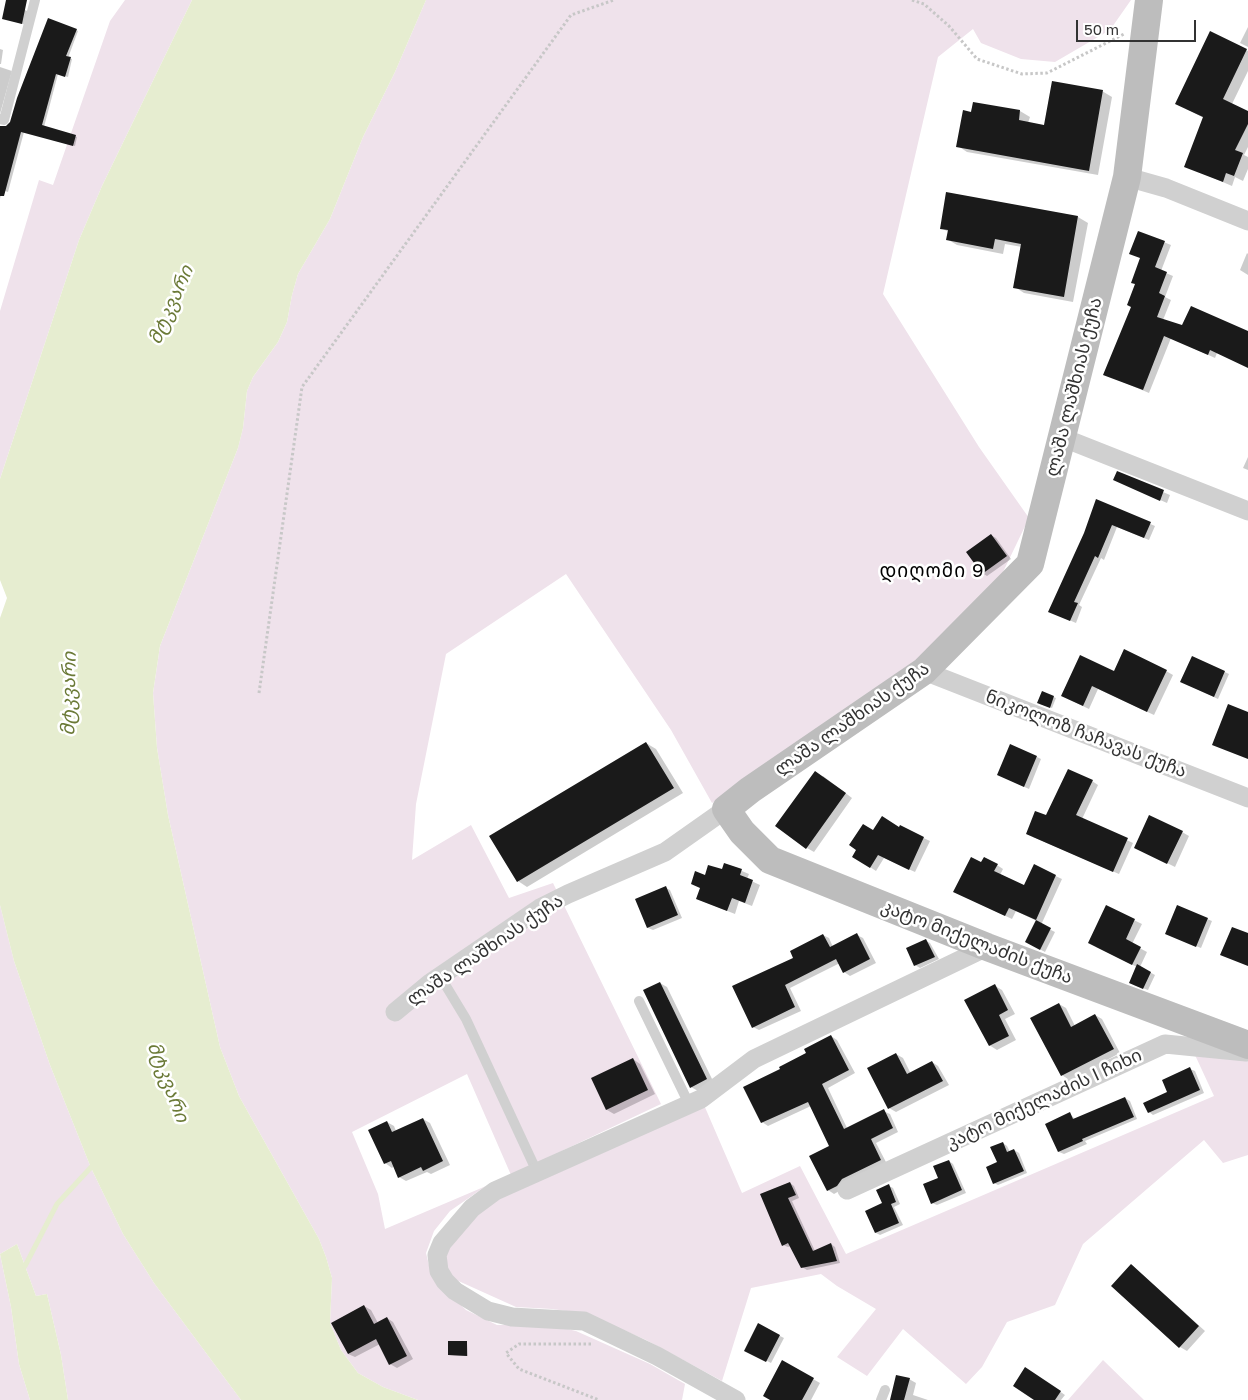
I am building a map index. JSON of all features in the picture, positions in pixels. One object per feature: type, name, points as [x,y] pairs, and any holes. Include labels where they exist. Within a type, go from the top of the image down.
[{"type":"street","name":"ლაშა ლაშხიას ქუჩა","points":[[395,1012],[440,976],[540,908],[665,852],[726,810],[750,790],[924,671],[1030,564],[1127,177],[1147,12]]},
{"type":"street","points":[[1127,177],[1166,188],[1248,221]]},
{"type":"street","points":[[1061,437],[1248,511]]},
{"type":"street","name":"ნიკოლოზ ჩაჩავას ქუჩა","points":[[924,671],[1248,798]]},
{"type":"street","name":"კატო მიქელაძის ქუჩა","points":[[726,810],[742,832],[770,860],[987,947],[1248,1045]]},
{"type":"street","points":[[736,1400],[657,1356],[584,1320],[512,1317],[488,1311],[455,1290],[439,1271],[437,1255],[442,1243],[472,1208],[495,1191],[701,1099],[754,1059],[987,947]]},
{"type":"street","name":"კატო მიქელაძის I ჩიხი","points":[[847,1190],[1165,1044],[1248,1052]]},
{"type":"lane","points":[[0,118],[4,120],[35,0]]},
{"type":"lane","points":[[440,976],[470,1028],[537,1172]]},
{"type":"lane","points":[[639,1000],[689,1104]]},
{"type":"lane","points":[[881,1400],[886,1390]]},
{"type":"path","points":[[259,694],[302,388],[570,15],[614,0]]},
{"type":"path","points":[[912,0],[924,4],[949,26],[977,59],[1022,74],[1047,73],[1147,12]]},
{"type":"path","points":[[593,1344],[519,1344],[506,1353],[519,1368],[599,1400]]},
{"type":"shaded area","points":[[125,0],[192,0],[102,186],[79,240],[0,479],[0,311],[39,180],[53,185],[110,21]]},
{"type":"shaded area","points":[[426,0],[1131,0],[1110,30],[1055,62],[1021,59],[981,43],[973,29],[938,57],[883,294],[979,447],[1029,518],[1003,572],[913,672],[861,702],[712,803],[671,730],[566,574],[446,654],[416,804],[412,860],[471,825],[509,898],[553,883],[661,1104],[511,1175],[467,1074],[352,1132],[378,1194],[385,1229],[486,1186],[450,1211],[434,1231],[426,1253],[432,1277],[466,1310],[497,1325],[550,1325],[576,1331],[650,1364],[685,1384],[682,1400],[418,1400],[383,1387],[358,1373],[341,1350],[330,1323],[332,1278],[319,1239],[239,1096],[220,1047],[168,815],[157,748],[153,693],[160,646],[238,448],[243,428],[247,391],[253,377],[278,342],[287,322],[298,274],[330,219],[363,137],[395,72]]},
{"type":"shaded area","points":[[0,905],[14,961],[50,1065],[91,1168],[123,1234],[154,1283],[241,1400],[68,1400],[61,1355],[47,1294],[36,1296],[17,1244],[0,1254]]},
{"type":"shaded area","points":[[1195,1055],[1248,1059],[1248,1155],[1223,1163],[1204,1140],[1083,1244],[1055,1305],[1007,1322],[982,1367],[966,1384],[903,1329],[867,1376],[837,1357],[876,1309],[837,1286],[821,1274],[751,1288],[722,1381],[646,1340],[587,1314],[552,1309],[516,1307],[454,1279],[446,1269],[443,1257],[475,1215],[501,1196],[704,1105],[742,1193],[800,1166],[846,1254],[1214,1096]]},
{"type":"shaded area","points":[[0,1254],[11,1307],[19,1364],[30,1400],[0,1400]]},
{"type":"shaded area","points":[[1103,1360],[1144,1400],[1068,1400]]},
{"type":"water","name":"მტკვარი","points":[[192,0],[426,0],[395,72],[363,137],[330,219],[298,274],[287,322],[278,342],[253,377],[247,391],[243,428],[238,448],[160,646],[153,693],[157,748],[168,815],[220,1047],[239,1096],[319,1239],[332,1278],[330,1323],[341,1350],[358,1373],[383,1387],[418,1400],[241,1400],[154,1283],[123,1234],[91,1168],[50,1065],[14,961],[0,905],[0,618],[7,598],[0,580],[0,479],[79,240],[102,186]]},
{"type":"water","points":[[17,1244],[36,1296],[47,1294],[61,1355],[68,1400],[30,1400],[19,1364],[11,1307],[0,1254]]},
{"type":"building","points":[[6,0],[27,0],[22,24],[2,19]]},
{"type":"building","points":[[48,18],[77,29],[66,56],[71,57],[65,77],[56,74],[42,125],[76,135],[73,146],[21,132],[4,196],[0,196],[0,126],[6,126],[10,122],[17,98]]},
{"type":"building","points":[[1210,31],[1247,49],[1223,99],[1248,111],[1248,124],[1235,150],[1243,153],[1234,176],[1226,173],[1223,182],[1184,167],[1203,117],[1175,104]]},
{"type":"building","points":[[1052,81],[1103,90],[1089,171],[956,147],[963,110],[971,112],[973,102],[1020,110],[1019,120],[1044,125]]},
{"type":"building","points":[[946,192],[1078,216],[1064,297],[1013,288],[1021,244],[995,239],[993,249],[946,240],[948,230],[940,229]]},
{"type":"building","points":[[1138,231],[1165,241],[1155,267],[1167,272],[1159,293],[1165,296],[1157,317],[1182,325],[1191,306],[1248,331],[1248,368],[1210,350],[1208,355],[1164,336],[1143,390],[1103,375],[1131,307],[1127,305],[1135,284],[1131,283],[1140,258],[1129,254]]},
{"type":"building","points":[[1117,471],[1164,490],[1160,501],[1113,480]]},
{"type":"building","points":[[1096,499],[1151,522],[1144,538],[1112,525],[1098,558],[1095,556],[1074,602],[1078,603],[1070,621],[1048,612],[1084,533]]},
{"type":"building","points":[[991,534],[1007,556],[982,574],[966,552]]},
{"type":"building","points":[[1124,649],[1167,670],[1147,712],[1092,686],[1083,706],[1061,696],[1080,655],[1114,671]]},
{"type":"building","points":[[1192,656],[1225,671],[1214,697],[1180,682]]},
{"type":"building","points":[[1042,691],[1054,696],[1050,708],[1037,703]]},
{"type":"building","points":[[1228,704],[1248,712],[1248,759],[1212,745]]},
{"type":"building","points":[[646,742],[674,788],[517,882],[489,836]]},
{"type":"building","points":[[1010,744],[1037,756],[1024,787],[997,775]]},
{"type":"building","points":[[1068,769],[1093,780],[1076,815],[1128,838],[1113,872],[1026,834],[1035,811],[1046,815]]},
{"type":"building","points":[[815,771],[846,793],[806,849],[775,826]]},
{"type":"building","points":[[1149,815],[1183,831],[1167,864],[1134,848]]},
{"type":"building","points":[[882,816],[899,827],[900,825],[924,837],[909,870],[878,855],[870,868],[852,857],[856,850],[849,845],[863,824],[873,830]]},
{"type":"building","points":[[971,857],[981,862],[984,857],[998,864],[994,871],[1024,885],[1034,864],[1056,875],[1036,920],[1009,908],[1005,916],[953,892]]},
{"type":"building","points":[[724,863],[742,869],[740,875],[753,880],[745,903],[732,898],[727,911],[696,899],[700,888],[691,884],[695,871],[705,875],[708,865],[722,869]]},
{"type":"building","points":[[666,886],[678,915],[647,928],[635,899]]},
{"type":"building","points":[[1106,905],[1135,919],[1126,939],[1141,947],[1132,965],[1088,943]]},
{"type":"building","points":[[1177,905],[1208,918],[1196,947],[1165,934]]},
{"type":"building","points":[[1036,920],[1051,928],[1040,950],[1025,942]]},
{"type":"building","points":[[1232,927],[1248,933],[1248,966],[1220,955]]},
{"type":"building","points":[[857,933],[870,959],[843,973],[836,959],[785,985],[795,1007],[752,1028],[732,986],[793,958],[790,951],[823,934],[830,947]]},
{"type":"building","points":[[926,939],[935,957],[914,966],[906,948]]},
{"type":"building","points":[[1137,964],[1151,972],[1143,989],[1129,983]]},
{"type":"building","points":[[660,982],[707,1079],[690,1088],[643,990]]},
{"type":"building","points":[[995,984],[1008,1010],[999,1015],[1009,1036],[989,1046],[964,1000]]},
{"type":"building","points":[[1059,1003],[1071,1027],[1095,1014],[1114,1049],[1061,1076],[1030,1018]]},
{"type":"building","points":[[831,1035],[849,1070],[822,1084],[844,1129],[884,1109],[893,1128],[871,1139],[881,1160],[842,1179],[837,1186],[827,1191],[809,1156],[829,1146],[808,1102],[761,1123],[743,1087],[780,1069],[779,1067],[806,1053],[804,1049]]},
{"type":"building","points":[[896,1053],[907,1074],[932,1061],[943,1081],[888,1109],[867,1068]]},
{"type":"building","points":[[633,1058],[648,1090],[606,1110],[591,1078]]},
{"type":"building","points":[[1190,1067],[1200,1090],[1148,1113],[1143,1103],[1167,1092],[1162,1080]]},
{"type":"building","points":[[1125,1097],[1134,1117],[1082,1139],[1083,1141],[1058,1152],[1045,1124],[1070,1112],[1073,1119]]},
{"type":"building","points":[[423,1118],[443,1161],[423,1171],[421,1167],[398,1178],[391,1161],[384,1164],[368,1130],[387,1121],[392,1132]]},
{"type":"building","points":[[1003,1142],[1007,1152],[1014,1149],[1024,1171],[993,1184],[986,1167],[997,1162],[990,1147]]},
{"type":"building","points":[[949,1160],[962,1190],[931,1204],[923,1184],[938,1178],[933,1166]]},
{"type":"building","points":[[790,1182],[796,1195],[788,1198],[813,1251],[831,1243],[837,1261],[801,1268],[788,1243],[782,1246],[760,1194]]},
{"type":"building","points":[[889,1184],[896,1202],[891,1204],[899,1223],[875,1233],[865,1211],[882,1203],[876,1190]]},
{"type":"building","points":[[1131,1264],[1199,1326],[1179,1348],[1111,1286]]},
{"type":"building","points":[[364,1305],[374,1324],[387,1317],[407,1356],[389,1365],[376,1339],[348,1354],[331,1323]]},
{"type":"building","points":[[758,1323],[780,1335],[766,1362],[744,1351]]},
{"type":"building","points":[[448,1341],[467,1341],[467,1356],[448,1355]]},
{"type":"building","points":[[782,1360],[814,1378],[802,1400],[770,1400],[763,1396]]},
{"type":"building","points":[[1025,1367],[1061,1391],[1055,1400],[1034,1400],[1013,1386]]},
{"type":"building","points":[[896,1375],[910,1378],[904,1400],[890,1400]]},
{"type":"waterway","points":[[25,1266],[57,1204],[94,1164]]},
{"type":"district","name":"დიღომი 9","points":[[932,571]]}]
